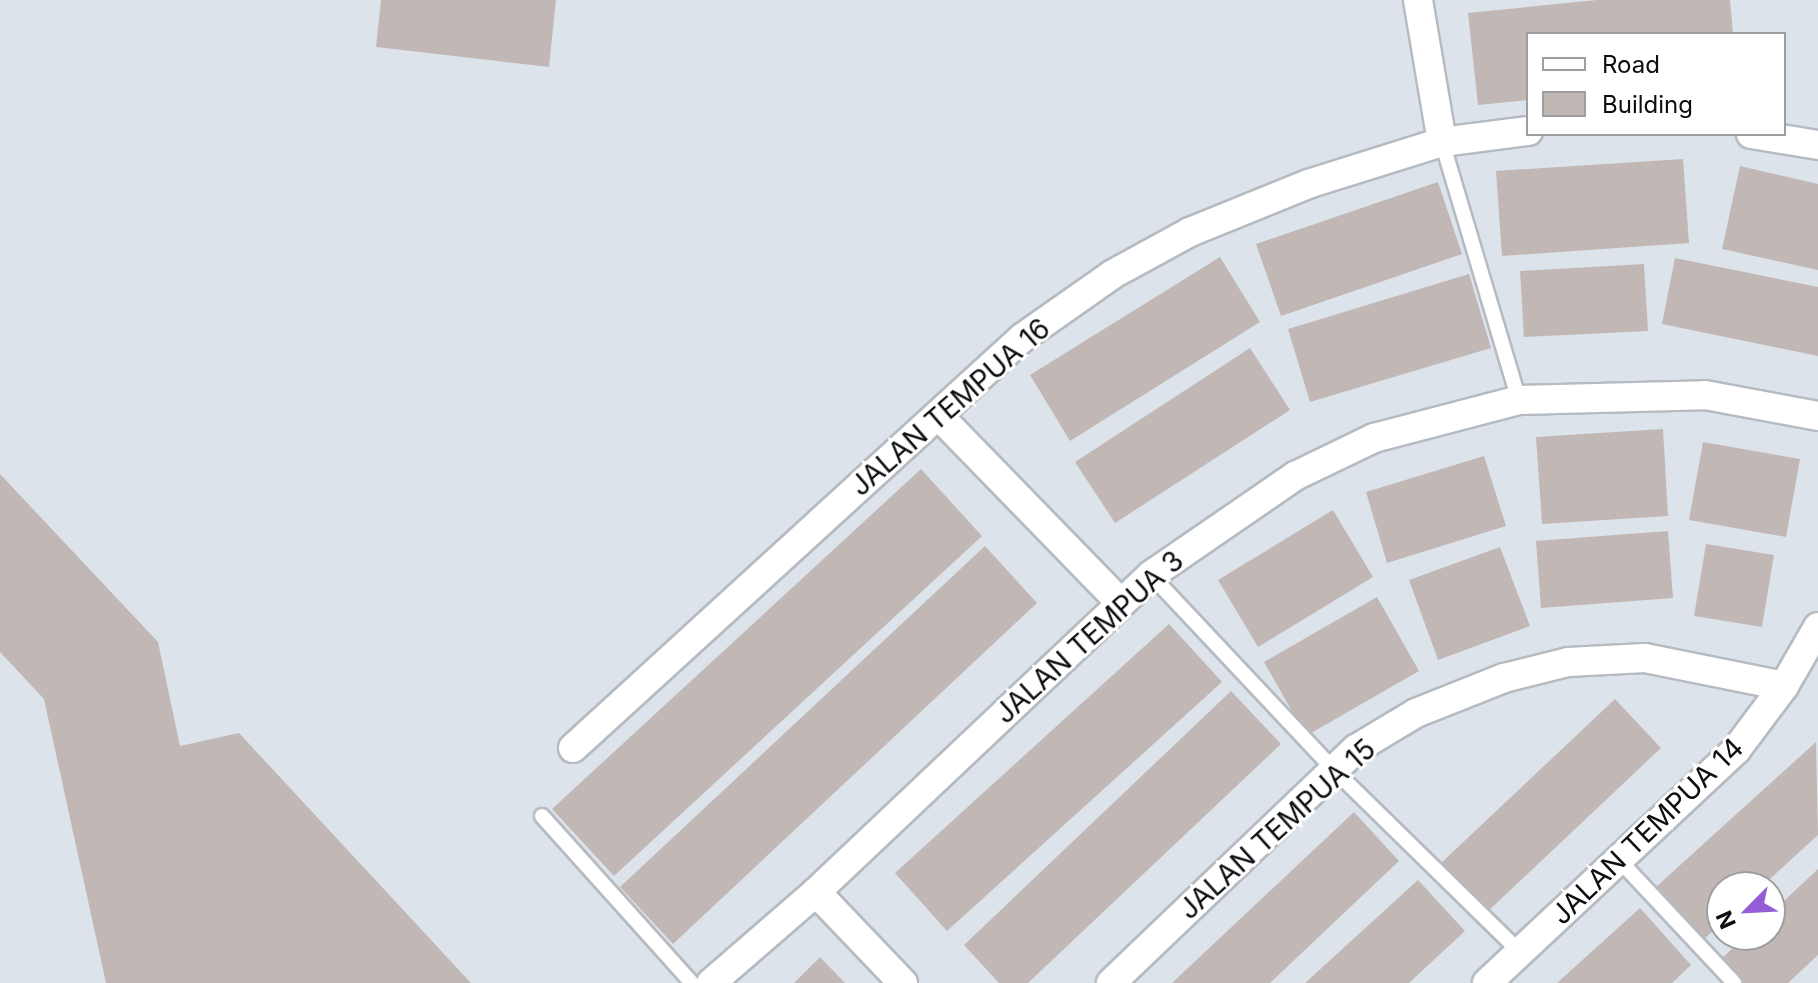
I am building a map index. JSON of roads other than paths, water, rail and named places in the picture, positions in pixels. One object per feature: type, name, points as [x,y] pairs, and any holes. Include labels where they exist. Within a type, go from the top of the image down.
[{"type":"street","points":[[1418,0],[1442,142]]},
{"type":"street","name":"JALAN TEMPUA 16","points":[[573,748],[1022,338],[1113,274],[1190,232],[1308,184],[1442,142],[1526,131]]},
{"type":"street","points":[[1763,136],[1818,145]]},
{"type":"street","name":"JALAN TEMPUA 3","points":[[711,983],[816,892],[1151,575],[1295,476],[1348,450],[1448,416],[1519,400],[1705,395],[1818,416]]},
{"type":"street","points":[[938,415],[1121,603]]},
{"type":"street","name":"JALAN TEMPUA 14","points":[[1487,983],[1736,750],[1784,686],[1818,627]]},
{"type":"street","name":"JALAN TEMPUA 15","points":[[1111,983],[1356,749],[1416,713],[1504,678],[1568,662],[1645,658],[1784,686]]},
{"type":"street","points":[[816,892],[903,983]]},
{"type":"lane","points":[[1442,142],[1519,400]]},
{"type":"lane","points":[[1151,575],[1334,770],[1520,952]]},
{"type":"lane","points":[[542,816],[692,983]]},
{"type":"lane","points":[[1620,861],[1734,983]]}]
